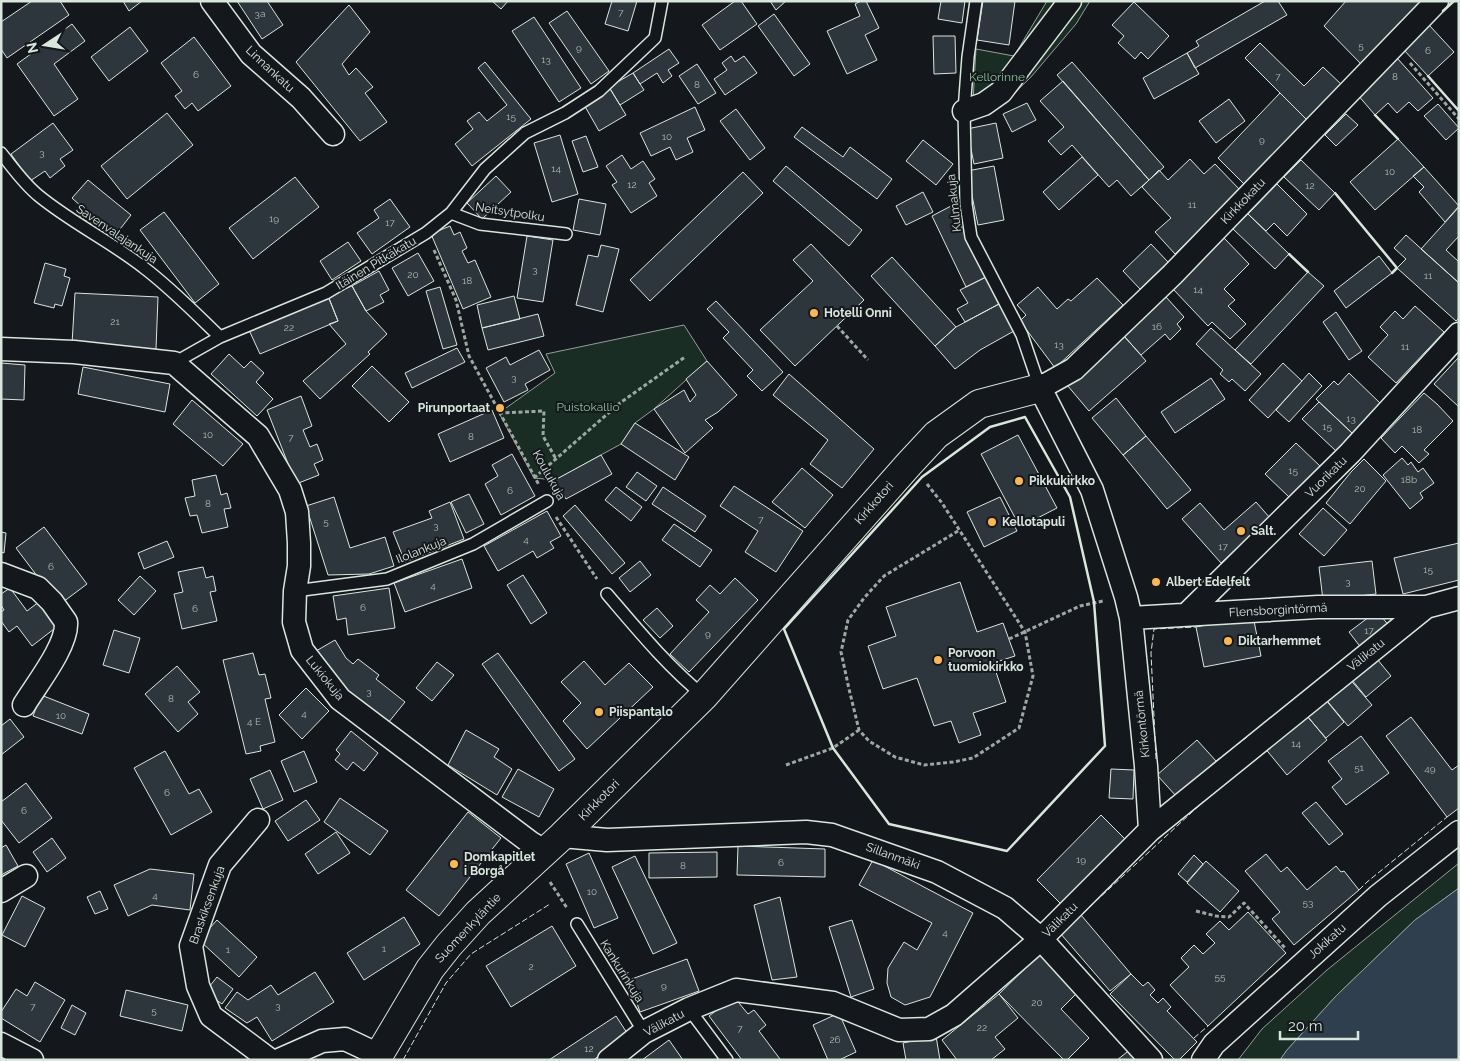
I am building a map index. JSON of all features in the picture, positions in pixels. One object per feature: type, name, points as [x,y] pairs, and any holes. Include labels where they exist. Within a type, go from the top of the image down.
[{"type":"street","name":"Linnankatu","points":[[212,1],[251,54],[301,98],[332,134]]},
{"type":"street","points":[[964,111],[984,104],[1001,92],[1070,1]]},
{"type":"street","name":"Kirkkokatu","points":[[1040,388],[1074,368],[1179,268],[1437,1]]},
{"type":"street","name":"Vuorikatu","points":[[1187,614],[1350,453],[1459,334]]},
{"type":"street","points":[[1,349],[74,352],[174,363]]},
{"type":"street","name":"Lukiokuja","points":[[174,363],[258,436],[290,490],[297,512],[299,543],[294,591],[294,622],[302,650],[340,699],[531,843],[554,844]]},
{"type":"street","points":[[1040,388],[1092,490],[1129,607]]},
{"type":"street","name":"Kirkkotori","points":[[554,844],[704,696],[936,435],[979,404],[1040,388]]},
{"type":"street","points":[[1,574],[38,588],[45,594],[66,622],[61,643],[24,705]]},
{"type":"street","name":"Välikatu","points":[[609,1060],[644,1032],[689,1009],[736,990],[833,1003],[899,1030],[929,1029],[954,1015],[1041,939],[1150,830],[1426,607],[1459,598]]},
{"type":"street","name":"Flensborgintörmä","points":[[1129,607],[1187,614],[1318,607],[1426,607]]},
{"type":"street","name":"Kirkontörmä","points":[[1129,607],[1146,766],[1150,830]]},
{"type":"street","name":"Braskiksenkuja","points":[[258,820],[220,865],[191,946],[198,986],[211,1016],[270,1060]]},
{"type":"street","name":"Sillanmäki","points":[[554,844],[806,832],[832,835],[937,872],[1005,908],[1041,939],[1151,1060]]},
{"type":"street","name":"Jokikatu","points":[[1203,1060],[1214,1044],[1299,966],[1378,896],[1459,832]]},
{"type":"street","name":"Suomenkyläntie","points":[[377,1057],[430,969],[449,945],[478,913],[554,844]]},
{"type":"street","points":[[1,891],[26,876]]},
{"type":"street","points":[[279,1060],[322,1041],[344,1039],[377,1057]]},
{"type":"street","points":[[1,1044],[32,1060]]},
{"type":"lane","name":"Itäinen Pitkäkatu","points":[[174,363],[220,337],[326,293],[426,233],[450,213],[485,169],[525,133],[565,113],[599,91],[655,38],[662,1]]},
{"type":"lane","name":"Kulmakuja","points":[[976,1],[968,57],[964,111],[966,204],[971,237],[1022,335],[1040,388]]},
{"type":"lane","name":"Savenvalajankuja","points":[[1,153],[24,182],[38,195],[66,216],[142,266],[167,286],[220,337]]},
{"type":"lane","name":"Neitsytpolku","points":[[450,213],[480,224],[566,234]]},
{"type":"lane","name":"Ilolankuja","points":[[294,591],[387,578],[473,544],[547,501]]},
{"type":"lane","points":[[607,594],[633,625],[704,696]]},
{"type":"lane","name":"Kankurinkuja","points":[[577,924],[644,1032]]},
{"type":"lane","points":[[689,1009],[727,1060]]},
{"type":"path","points":[[1394,45],[1459,119]]},
{"type":"path","name":"Koulukuja","points":[[426,233],[456,300],[470,356],[534,478],[567,536],[607,594]]},
{"type":"path","points":[[837,326],[868,360]]},
{"type":"path","points":[[534,478],[620,403],[685,357]]},
{"type":"path","points":[[499,413],[544,410],[544,436],[556,459]]},
{"type":"path","points":[[909,464],[942,503],[958,531],[1025,632],[1033,676],[1018,728],[973,758],[924,765],[895,757],[869,741],[860,730],[842,652],[848,620],[864,598],[884,576],[958,531]]},
{"type":"path","points":[[1009,639],[1080,606],[1129,607]]},
{"type":"path","points":[[786,765],[833,748],[860,730]]},
{"type":"path","points":[[549,880],[577,924]]},
{"type":"path","points":[[1196,911],[1229,917],[1244,903],[1299,966]]},
{"type":"green space","name":"Kellorinne","points":[[1047,1],[1090,1],[1076,24],[1031,77],[1000,107],[972,119],[976,49],[1014,56]]},
{"type":"green space","name":"Puistokallio","points":[[684,325],[707,361],[654,409],[635,423],[621,444],[555,480],[534,478],[499,413],[555,373],[546,354]]},
{"type":"green space","points":[[1459,863],[1459,888],[1415,920],[1336,996],[1280,1060],[1238,1060],[1262,1029],[1327,970]]},
{"type":"water","points":[[1459,888],[1459,1060],[1280,1060],[1336,996],[1415,920]]},
{"type":"building","points":[[32,1],[60,1],[69,15],[7,58],[1,49],[1,22]]},
{"type":"building","points":[[123,1],[142,1],[129,11]]},
{"type":"building","points":[[237,1],[267,1],[283,25],[262,39]]},
{"type":"building","points":[[492,1],[508,1],[501,9]]},
{"type":"building","points":[[612,1],[637,1],[628,31],[605,24]]},
{"type":"building","points":[[735,1],[741,1],[757,24],[720,50],[702,25]]},
{"type":"building","points":[[770,1],[786,1],[776,10]]},
{"type":"building","points":[[866,1],[879,28],[865,35],[877,60],[847,74],[827,31],[860,16],[855,4]]},
{"type":"building","points":[[941,1],[965,1],[962,23],[938,19]]},
{"type":"building","points":[[983,1],[1015,1],[1009,45],[977,40]]},
{"type":"building","points":[[1265,1],[1278,1],[1287,15],[1195,68],[1187,53],[1199,46],[1196,41]]},
{"type":"building","points":[[1346,1],[1421,1],[1362,65],[1324,26]]},
{"type":"building","points":[[1134,2],[1169,36],[1148,59],[1141,52],[1135,59],[1118,43],[1124,36],[1112,25]]},
{"type":"building","points":[[349,5],[370,32],[342,64],[349,75],[356,68],[373,87],[365,93],[387,122],[360,141],[296,62]]},
{"type":"building","points":[[567,11],[609,71],[591,84],[549,23]]},
{"type":"building","points":[[774,14],[810,64],[794,76],[758,26]]},
{"type":"building","points":[[534,17],[581,88],[559,102],[512,31]]},
{"type":"building","points":[[72,24],[85,41],[54,64],[78,99],[54,116],[17,64]]},
{"type":"building","points":[[1429,25],[1454,52],[1428,76],[1403,49]]},
{"type":"building","points":[[130,27],[148,51],[109,81],[91,57]]},
{"type":"building","points":[[933,36],[955,36],[956,73],[934,74]]},
{"type":"building","points":[[194,37],[231,86],[198,111],[192,103],[185,109],[175,96],[182,91],[161,63]]},
{"type":"building","points":[[1260,43],[1304,86],[1323,67],[1342,85],[1307,120],[1245,58]]},
{"type":"building","points":[[669,49],[679,63],[668,70],[672,76],[663,83],[657,73],[640,84],[633,73]]},
{"type":"building","points":[[1187,53],[1199,74],[1154,99],[1143,78]]},
{"type":"building","points":[[731,56],[735,62],[744,56],[757,73],[725,95],[714,79],[727,70],[722,63]]},
{"type":"building","points":[[1397,58],[1433,98],[1418,111],[1409,102],[1397,113],[1388,103],[1375,115],[1357,94]]},
{"type":"building","points":[[485,62],[531,119],[472,166],[455,144],[473,129],[467,121],[479,112],[487,121],[507,105],[478,68]]},
{"type":"building","points":[[1072,62],[1164,167],[1149,180],[1057,75]]},
{"type":"building","points":[[697,64],[716,93],[698,104],[679,76]]},
{"type":"building","points":[[633,73],[644,90],[620,105],[609,87]]},
{"type":"building","points":[[1063,81],[1149,180],[1131,196],[1117,180],[1109,187],[1072,145],[1061,155],[1048,141],[1064,127],[1040,101]]},
{"type":"building","points":[[609,87],[626,115],[599,131],[583,103]]},
{"type":"building","points":[[1280,93],[1307,120],[1244,184],[1218,158]]},
{"type":"building","points":[[1229,99],[1245,121],[1216,143],[1199,121]]},
{"type":"building","points":[[1027,103],[1036,120],[1012,132],[1003,114]]},
{"type":"building","points":[[1438,104],[1459,128],[1446,140],[1424,116]]},
{"type":"building","points":[[695,107],[705,130],[687,138],[693,152],[676,160],[670,147],[651,156],[640,133]]},
{"type":"building","points":[[736,109],[765,148],[750,160],[720,121]]},
{"type":"building","points":[[167,113],[193,145],[127,199],[101,166]]},
{"type":"building","points":[[1346,114],[1358,125],[1336,146],[1325,135]]},
{"type":"building","points":[[53,123],[73,150],[60,159],[65,166],[50,178],[45,171],[30,181],[11,154]]},
{"type":"building","points":[[996,123],[1003,158],[974,164],[967,129]]},
{"type":"building","points":[[802,127],[843,157],[850,147],[892,179],[877,199],[794,137]]},
{"type":"building","points":[[560,135],[578,194],[552,202],[534,143]]},
{"type":"building","points":[[586,136],[598,167],[583,172],[572,141]]},
{"type":"building","points":[[1398,139],[1424,167],[1375,210],[1350,182]]},
{"type":"building","points":[[923,140],[953,164],[936,185],[906,161]]},
{"type":"building","points":[[622,155],[631,169],[643,161],[655,179],[649,183],[657,196],[631,213],[612,185],[617,182],[606,166]]},
{"type":"building","points":[[1082,157],[1098,175],[1059,210],[1043,192]]},
{"type":"building","points":[[1190,159],[1204,174],[1215,164],[1240,190],[1175,254],[1155,232],[1171,218],[1142,187],[1159,170],[1168,180]]},
{"type":"building","points":[[1301,160],[1335,193],[1319,210],[1284,177]]},
{"type":"building","points":[[786,166],[862,230],[849,246],[773,181]]},
{"type":"building","points":[[994,166],[1004,220],[978,225],[967,171]]},
{"type":"building","points":[[1424,167],[1459,206],[1445,222],[1419,192],[1424,187],[1413,176]]},
{"type":"building","points":[[743,172],[763,193],[650,301],[630,280]]},
{"type":"building","points":[[496,176],[511,192],[482,219],[467,203]]},
{"type":"building","points":[[295,177],[319,207],[253,259],[229,228]]},
{"type":"building","points":[[88,180],[131,215],[117,233],[108,226],[101,233],[78,214],[83,208],[72,198]]},
{"type":"building","points":[[1277,184],[1307,214],[1287,236],[1274,223],[1266,231],[1248,214]]},
{"type":"building","points":[[923,192],[933,212],[906,225],[896,206]]},
{"type":"building","points":[[390,199],[410,227],[372,254],[357,233],[379,218],[374,210]]},
{"type":"building","points":[[579,199],[606,204],[600,235],[573,230]]},
{"type":"building","points":[[951,206],[986,277],[966,287],[932,216]]},
{"type":"building","points":[[1459,207],[1459,236],[1446,250],[1459,262],[1459,283],[1421,249]]},
{"type":"building","points":[[164,212],[219,284],[195,303],[140,230]]},
{"type":"building","points":[[1248,214],[1289,254],[1275,269],[1233,229]]},
{"type":"building","points":[[450,226],[454,235],[460,232],[467,248],[462,251],[468,263],[475,260],[491,297],[463,309],[431,234]]},
{"type":"building","points":[[1406,235],[1459,283],[1459,318],[1456,321],[1397,268],[1406,259],[1394,248]]},
{"type":"building","points":[[527,236],[553,240],[543,302],[517,298]]},
{"type":"building","points":[[1224,238],[1249,264],[1224,289],[1235,300],[1228,306],[1246,324],[1230,339],[1212,322],[1208,326],[1173,289]]},
{"type":"building","points":[[348,242],[361,261],[332,280],[320,261]]},
{"type":"building","name":"Hotelli Onni","points":[[811,244],[864,300],[795,366],[760,330],[813,281],[793,260]]},
{"type":"building","points":[[1151,244],[1168,262],[1140,289],[1123,271]]},
{"type":"building","points":[[601,245],[619,249],[603,312],[576,305],[588,255],[598,257]]},
{"type":"building","points":[[418,253],[434,281],[408,296],[392,268]]},
{"type":"building","points":[[1379,256],[1392,273],[1346,308],[1334,291]]},
{"type":"building","points":[[892,257],[956,327],[935,346],[871,276]]},
{"type":"building","points":[[45,263],[66,269],[64,276],[70,278],[62,306],[55,304],[54,308],[34,303]]},
{"type":"building","points":[[379,271],[389,290],[380,295],[384,302],[366,311],[352,286]]},
{"type":"building","points":[[1308,272],[1324,286],[1251,364],[1235,350]]},
{"type":"building","points":[[986,277],[999,304],[965,322],[957,309],[968,303],[960,290]]},
{"type":"building","points":[[1097,278],[1123,305],[1055,368],[1020,321],[1026,315],[1017,305],[1038,287],[1057,309],[1068,299],[1071,301]]},
{"type":"building","points":[[352,286],[366,311],[387,334],[368,352],[370,354],[320,399],[303,381],[346,344],[329,324],[338,321],[328,296]]},
{"type":"building","points":[[440,287],[457,345],[443,349],[426,291]]},
{"type":"building","points":[[75,293],[158,297],[156,349],[72,344]]},
{"type":"building","points":[[328,296],[338,321],[260,354],[249,330]]},
{"type":"building","points":[[514,296],[520,319],[482,328],[477,305]]},
{"type":"building","points":[[1166,297],[1184,317],[1177,324],[1181,329],[1170,340],[1165,334],[1141,355],[1124,336]]},
{"type":"building","points":[[716,301],[783,372],[762,391],[747,376],[753,370],[723,338],[729,332],[707,309]]},
{"type":"building","points":[[999,304],[1014,331],[980,350],[955,369],[935,346],[956,327]]},
{"type":"building","points":[[1415,306],[1444,332],[1396,383],[1368,357],[1388,335],[1380,327],[1395,311],[1403,319]]},
{"type":"building","points":[[1336,312],[1362,351],[1349,360],[1323,322]]},
{"type":"building","points":[[538,314],[544,336],[488,350],[482,328]]},
{"type":"building","points":[[1211,328],[1261,374],[1245,391],[1232,379],[1229,382],[1220,374],[1223,370],[1196,344]]},
{"type":"building","points":[[1124,336],[1146,361],[1089,411],[1067,385]]},
{"type":"building","points":[[457,348],[465,362],[412,388],[405,373]]},
{"type":"building","points":[[539,350],[550,370],[525,384],[528,390],[504,402],[486,368],[506,357],[510,365]]},
{"type":"building","points":[[229,354],[244,368],[251,361],[264,373],[256,382],[273,399],[257,416],[211,374]]},
{"type":"building","points":[[1459,357],[1459,407],[1434,384]]},
{"type":"building","points":[[707,361],[737,395],[718,412],[705,420],[713,428],[685,453],[654,409],[684,390],[690,402],[696,395],[686,379]]},
{"type":"building","points":[[1,363],[25,365],[24,400],[1,399]]},
{"type":"building","points":[[1283,363],[1302,381],[1268,418],[1249,400]]},
{"type":"building","points":[[372,366],[409,402],[389,422],[352,386]]},
{"type":"building","points":[[83,367],[170,384],[165,412],[78,394]]},
{"type":"building","points":[[1309,373],[1322,386],[1289,422],[1276,410]]},
{"type":"building","points":[[1349,373],[1380,403],[1352,433],[1316,399],[1334,381],[1338,385]]},
{"type":"building","points":[[789,374],[874,449],[842,488],[810,464],[828,440],[773,395]]},
{"type":"building","points":[[1211,378],[1225,399],[1175,433],[1161,412]]},
{"type":"building","points":[[1424,393],[1453,421],[1424,450],[1429,454],[1419,463],[1402,446],[1395,453],[1381,438]]},
{"type":"building","points":[[301,396],[312,426],[303,430],[310,447],[317,444],[323,460],[314,464],[319,475],[296,484],[267,410]]},
{"type":"building","points":[[1116,398],[1146,436],[1123,455],[1092,418]]},
{"type":"building","points":[[192,400],[243,444],[223,466],[173,424]]},
{"type":"building","points":[[1319,402],[1352,433],[1336,451],[1302,419]]},
{"type":"building","points":[[492,410],[504,438],[450,462],[438,434]]},
{"type":"building","points":[[635,423],[689,457],[675,480],[621,444]]},
{"type":"building","name":"Pikkukirkko","points":[[1018,435],[1057,508],[1020,527],[981,454]]},
{"type":"building","points":[[1146,436],[1191,490],[1167,509],[1123,455]]},
{"type":"building","points":[[1296,443],[1321,467],[1290,498],[1265,474]]},
{"type":"building","points":[[512,454],[535,496],[501,515],[485,484],[498,476],[492,465]]},
{"type":"building","points":[[601,455],[612,474],[566,499],[555,480]]},
{"type":"building","points":[[1402,458],[1408,465],[1411,462],[1418,472],[1423,468],[1434,483],[1420,493],[1423,498],[1410,509],[1383,475]]},
{"type":"building","points":[[1364,459],[1386,481],[1350,524],[1326,503]]},
{"type":"building","points":[[802,468],[833,495],[805,528],[772,502]]},
{"type":"building","points":[[637,472],[657,486],[646,501],[626,487]]},
{"type":"building","points":[[216,475],[221,495],[227,493],[231,508],[224,509],[228,527],[202,533],[197,515],[190,516],[185,498],[195,496],[192,480]]},
{"type":"building","points":[[734,486],[803,531],[776,572],[745,552],[758,531],[720,506]]},
{"type":"building","points":[[616,487],[642,507],[631,521],[605,500]]},
{"type":"building","points":[[663,487],[706,516],[695,532],[652,504]]},
{"type":"building","points":[[469,494],[484,524],[466,533],[451,502]]},
{"type":"building","points":[[334,497],[350,548],[385,537],[394,566],[369,574],[328,575],[306,506]]},
{"type":"building","name":"Kellotapuli","points":[[1000,497],[1017,531],[984,547],[967,512]]},
{"type":"building","points":[[450,502],[464,539],[405,562],[393,532],[432,518],[429,511]]},
{"type":"building","points":[[1256,502],[1270,518],[1221,563],[1182,519],[1200,503],[1224,530]]},
{"type":"building","points":[[575,505],[625,563],[612,574],[563,516]]},
{"type":"building","points":[[1323,508],[1347,530],[1324,556],[1299,534]]},
{"type":"building","points":[[547,511],[561,536],[550,542],[554,548],[537,558],[533,551],[498,571],[484,546]]},
{"type":"building","points":[[674,524],[712,550],[700,567],[662,540]]},
{"type":"building","points":[[44,527],[87,584],[59,605],[16,548]]},
{"type":"building","points":[[1,532],[6,533],[4,553],[1,552]]},
{"type":"building","points":[[167,541],[174,557],[144,569],[138,553]]},
{"type":"building","points":[[1459,543],[1459,580],[1403,594],[1394,558]]},
{"type":"building","points":[[462,559],[472,588],[405,612],[394,583]]},
{"type":"building","points":[[640,561],[651,575],[630,592],[619,578]]},
{"type":"building","points":[[1372,561],[1376,594],[1323,600],[1319,567]]},
{"type":"building","points":[[203,567],[206,578],[213,576],[216,591],[210,592],[217,621],[182,629],[174,594],[183,592],[178,572]]},
{"type":"building","points":[[523,575],[547,613],[531,624],[507,585]]},
{"type":"building","points":[[140,576],[156,591],[134,615],[118,600]]},
{"type":"building","points":[[735,578],[758,600],[689,672],[670,654],[709,612],[696,600],[710,585],[720,594]]},
{"type":"building","name":"Porvoon tuomiokirkko","points":[[960,582],[977,632],[1003,623],[1015,656],[993,663],[1006,702],[973,713],[981,735],[959,743],[951,721],[934,726],[917,678],[883,689],[868,646],[896,636],[886,607]]},
{"type":"building","points":[[10,588],[27,611],[44,598],[63,622],[32,646],[17,626],[9,632],[1,621],[1,612],[4,610],[1,605],[1,594]]},
{"type":"building","points":[[389,588],[395,628],[348,635],[346,618],[337,620],[333,596]]},
{"type":"building","points":[[657,608],[673,626],[660,638],[643,620]]},
{"type":"building","points":[[1377,611],[1390,627],[1362,649],[1349,632]]},
{"type":"building","name":"Diktarhemmet","points":[[1253,616],[1261,656],[1204,667],[1196,627]]},
{"type":"building","points":[[114,630],[140,638],[129,673],[103,665]]},
{"type":"building","points":[[335,640],[346,658],[353,664],[358,659],[379,675],[376,679],[405,702],[388,723],[331,678],[316,651]]},
{"type":"building","points":[[253,653],[259,675],[265,674],[271,698],[265,699],[275,742],[260,746],[261,751],[246,754],[223,660]]},
{"type":"building","points":[[498,653],[575,759],[559,771],[482,664]]},
{"type":"building","points":[[1377,659],[1391,676],[1366,697],[1352,680]]},
{"type":"building","name":"Piispantalo","points":[[584,661],[605,685],[629,663],[653,687],[587,749],[563,721],[581,703],[561,682]]},
{"type":"building","points":[[437,662],[454,675],[432,701],[416,688]]},
{"type":"building","points":[[177,666],[200,692],[188,702],[198,714],[178,732],[145,694]]},
{"type":"building","points":[[1348,677],[1372,705],[1348,726],[1324,697]]},
{"type":"building","points":[[306,688],[329,711],[302,739],[279,715]]},
{"type":"building","points":[[41,695],[89,714],[82,734],[33,716]]},
{"type":"building","points":[[1325,699],[1344,722],[1326,738],[1306,715]]},
{"type":"building","points":[[1304,712],[1327,740],[1287,775],[1264,747]]},
{"type":"building","points":[[1411,717],[1452,770],[1459,765],[1459,808],[1447,817],[1386,736]]},
{"type":"building","points":[[10,719],[24,737],[1,755],[1,726]]},
{"type":"building","points":[[466,730],[499,749],[494,757],[512,769],[497,795],[448,765]]},
{"type":"building","points":[[351,731],[378,753],[364,771],[353,762],[347,770],[335,760],[340,754],[336,750]]},
{"type":"building","points":[[1361,736],[1389,773],[1346,805],[1332,787],[1342,779],[1328,761]]},
{"type":"building","points":[[1197,740],[1216,761],[1176,796],[1157,775]]},
{"type":"building","points":[[165,751],[189,794],[199,789],[212,812],[171,835],[134,768]]},
{"type":"building","points":[[304,751],[317,782],[294,792],[281,761]]},
{"type":"building","points":[[518,769],[554,789],[539,817],[502,797]]},
{"type":"building","points":[[1111,769],[1134,770],[1133,799],[1109,798]]},
{"type":"building","points":[[270,770],[283,800],[263,809],[250,779]]},
{"type":"building","points":[[26,783],[52,818],[19,843],[1,820],[1,802]]},
{"type":"building","points":[[340,798],[388,831],[370,855],[324,822]]},
{"type":"building","points":[[306,800],[320,820],[288,841],[275,821]]},
{"type":"building","points":[[1316,802],[1343,834],[1329,845],[1302,813]]},
{"type":"building","name":"Domkapitlet i Borgå","points":[[468,812],[501,838],[439,916],[406,890]]},
{"type":"building","points":[[1101,815],[1125,839],[1061,904],[1037,880]]},
{"type":"building","points":[[336,832],[350,853],[318,874],[305,854]]},
{"type":"building","points":[[52,838],[66,858],[47,872],[33,852]]},
{"type":"building","points":[[6,845],[18,866],[1,875],[1,848]]},
{"type":"building","points":[[738,846],[825,849],[825,877],[737,875]]},
{"type":"building","points":[[717,852],[717,877],[649,878],[649,853]]},
{"type":"building","points":[[589,853],[618,918],[594,928],[566,864]]},
{"type":"building","points":[[1266,854],[1281,872],[1287,867],[1307,890],[1336,866],[1341,872],[1344,871],[1359,890],[1294,945],[1272,919],[1280,912],[1245,871]]},
{"type":"building","points":[[1194,855],[1203,864],[1187,882],[1178,874]]},
{"type":"building","points":[[635,856],[677,943],[653,954],[612,867]]},
{"type":"building","points":[[873,860],[973,913],[930,997],[905,1005],[891,997],[887,983],[888,968],[904,942],[917,950],[932,923],[859,885]]},
{"type":"building","points":[[1206,861],[1239,891],[1220,912],[1187,883]]},
{"type":"building","points":[[150,869],[194,874],[190,910],[152,905],[128,916],[114,885]]},
{"type":"building","points":[[100,891],[108,909],[95,914],[87,897]]},
{"type":"building","points":[[22,896],[45,908],[25,947],[2,935]]},
{"type":"building","points":[[780,897],[797,977],[772,980],[754,905]]},
{"type":"building","points":[[1248,912],[1286,953],[1208,1026],[1170,985],[1189,967],[1181,958],[1194,945],[1203,954],[1215,943],[1206,934],[1220,921],[1229,930]]},
{"type":"building","points":[[1081,915],[1131,974],[1110,991],[1060,933]]},
{"type":"building","points":[[404,917],[420,944],[364,980],[347,953]]},
{"type":"building","points":[[217,920],[257,957],[239,977],[199,940]]},
{"type":"building","points":[[852,920],[874,989],[851,997],[829,927]]},
{"type":"building","points":[[552,926],[576,966],[511,1007],[486,966]]},
{"type":"building","points":[[1042,952],[1080,990],[1061,1009],[1089,1038],[1067,1060],[1064,1060],[999,994]]},
{"type":"building","points":[[687,959],[699,991],[640,1012],[629,980]]},
{"type":"building","points":[[315,972],[334,1002],[272,1041],[257,1017],[247,1023],[225,1008],[237,992],[248,1000],[271,985],[278,995]]},
{"type":"building","points":[[1131,974],[1143,986],[1148,982],[1155,990],[1150,995],[1158,1003],[1163,998],[1171,1007],[1167,1011],[1197,1042],[1179,1060],[1175,1060],[1110,994]]},
{"type":"building","points":[[217,977],[233,989],[222,1004],[205,992]]},
{"type":"building","points":[[35,982],[65,1000],[40,1042],[1,1018],[1,1012],[16,989],[27,996]]},
{"type":"building","points":[[126,990],[188,1005],[182,1031],[120,1016]]},
{"type":"building","points":[[999,994],[1018,1018],[995,1037],[1005,1049],[991,1060],[957,1060],[942,1040]]},
{"type":"building","points":[[734,997],[748,1014],[754,1010],[766,1025],[759,1031],[779,1060],[742,1060],[709,1016]]},
{"type":"building","points":[[72,1005],[86,1013],[75,1035],[61,1028]]},
{"type":"building","points":[[839,1013],[856,1052],[839,1060],[828,1060],[813,1025]]},
{"type":"building","points":[[616,1016],[629,1036],[593,1060],[549,1060]]},
{"type":"building","points":[[936,1036],[940,1060],[906,1060],[903,1043]]},
{"type":"building","points":[[669,1040],[683,1060],[642,1060]]},
{"type":"building","points":[[1132,1048],[1142,1060],[1117,1060]]},
{"type":"fence","points":[[1156,759],[1151,653],[1154,629],[1196,627]]},
{"type":"fence","points":[[1216,761],[1247,737]]},
{"type":"fence","points":[[1083,913],[1204,801]]},
{"type":"fence","points":[[1359,890],[1447,817]]},
{"type":"fence","points":[[403,1060],[446,983],[471,954],[550,904]]},
{"type":"fence","points":[[1194,1038],[1208,1026]]},
{"type":"wall","points":[[1443,11],[1454,1]]},
{"type":"wall","points":[[1428,76],[1459,111]]},
{"type":"wall","points":[[1375,115],[1398,139]]},
{"type":"wall","points":[[1335,193],[1397,268],[1392,273]]},
{"type":"wall","points":[[1289,254],[1308,272]]},
{"type":"wall","points":[[1025,417],[1070,497],[1094,602],[1105,746],[1007,851],[889,824],[833,748],[784,629],[922,477],[990,427],[1025,417]]},
{"type":"place","name":"Hotelli Onni","points":[[814,313]]},
{"type":"place","name":"Pirunportaat","points":[[500,408]]},
{"type":"place","name":"Pikkukirkko","points":[[1019,481]]},
{"type":"place","name":"Kellotapuli","points":[[992,522]]},
{"type":"place","name":"Salt.","points":[[1241,531]]},
{"type":"place","name":"Albert Edelfelt","points":[[1156,582]]},
{"type":"place","name":"Diktarhemmet","points":[[1228,641]]},
{"type":"place","name":"Porvoon tuomiokirkko","points":[[938,660]]},
{"type":"place","name":"Piispantalo","points":[[599,712]]},
{"type":"place","name":"Domkapitlet i Borgå","points":[[454,864]]}]
